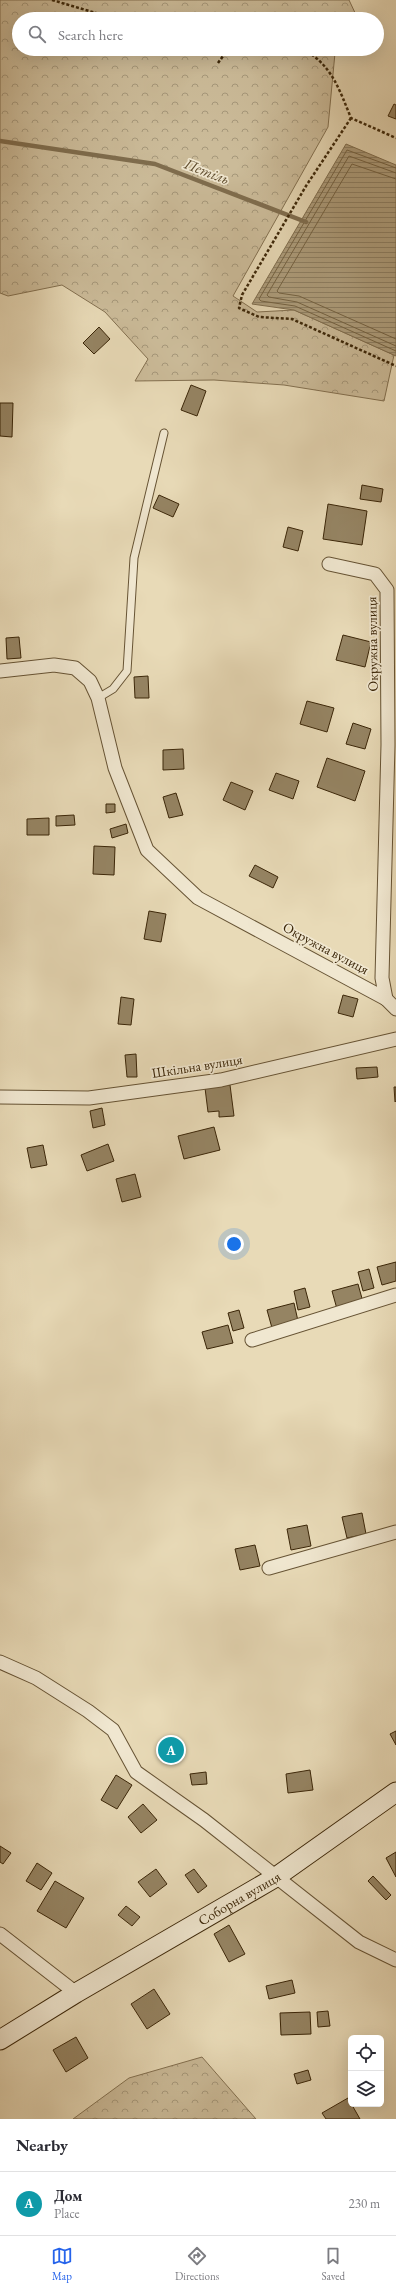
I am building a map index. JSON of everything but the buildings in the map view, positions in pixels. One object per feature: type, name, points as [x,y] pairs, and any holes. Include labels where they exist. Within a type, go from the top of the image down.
[{"type":"street","name":"Окружна вулиця","points":[[329,564],[375,574],[388,590],[388,745],[382,978],[386,999]]},
{"type":"street","name":"Окружна вулиця","points":[[0,671],[54,665],[75,668],[90,681],[98,698],[115,768],[147,850],[198,898],[386,999]]},
{"type":"street","points":[[386,999],[396,1010]]},
{"type":"street","name":"Шкільна вулиця","points":[[0,1097],[89,1098],[221,1080],[396,1039]]},
{"type":"street","points":[[252,1340],[396,1295]]},
{"type":"street","points":[[269,1568],[396,1532]]},
{"type":"street","points":[[0,1662],[36,1678],[88,1711],[113,1730],[136,1772],[204,1820],[359,1942],[396,1960]]},
{"type":"street","name":"Соборна вулиця","points":[[0,2040],[76,1993],[276,1877],[396,1792]]},
{"type":"street","points":[[0,1934],[76,1993]]},
{"type":"lane","points":[[98,698],[113,689],[127,671],[134,558],[164,433]]},
{"type":"path","points":[[52,0],[92,12]]},
{"type":"path","points":[[218,63],[223,56]]},
{"type":"path","points":[[314,56],[333,75],[351,118],[396,138]]},
{"type":"path","points":[[351,118],[293,207],[242,295],[239,308],[259,317],[292,319],[396,366]]},
{"type":"green space","points":[[0,0],[349,0],[355,12],[12,12],[12,56],[335,56],[328,127],[233,296],[257,312],[294,310],[394,355],[384,401],[284,385],[214,380],[135,381],[148,359],[105,312],[62,285],[8,296],[0,293]]},
{"type":"green space","points":[[202,2057],[256,2119],[73,2119],[129,2078]]},
{"type":"water","points":[[346,144],[396,165],[396,356],[294,310],[252,304]]},
{"type":"waterway","name":"Петіль","points":[[0,141],[155,164],[306,222]]},
{"type":"place","name":"Дом","points":[[171,1750]]}]
